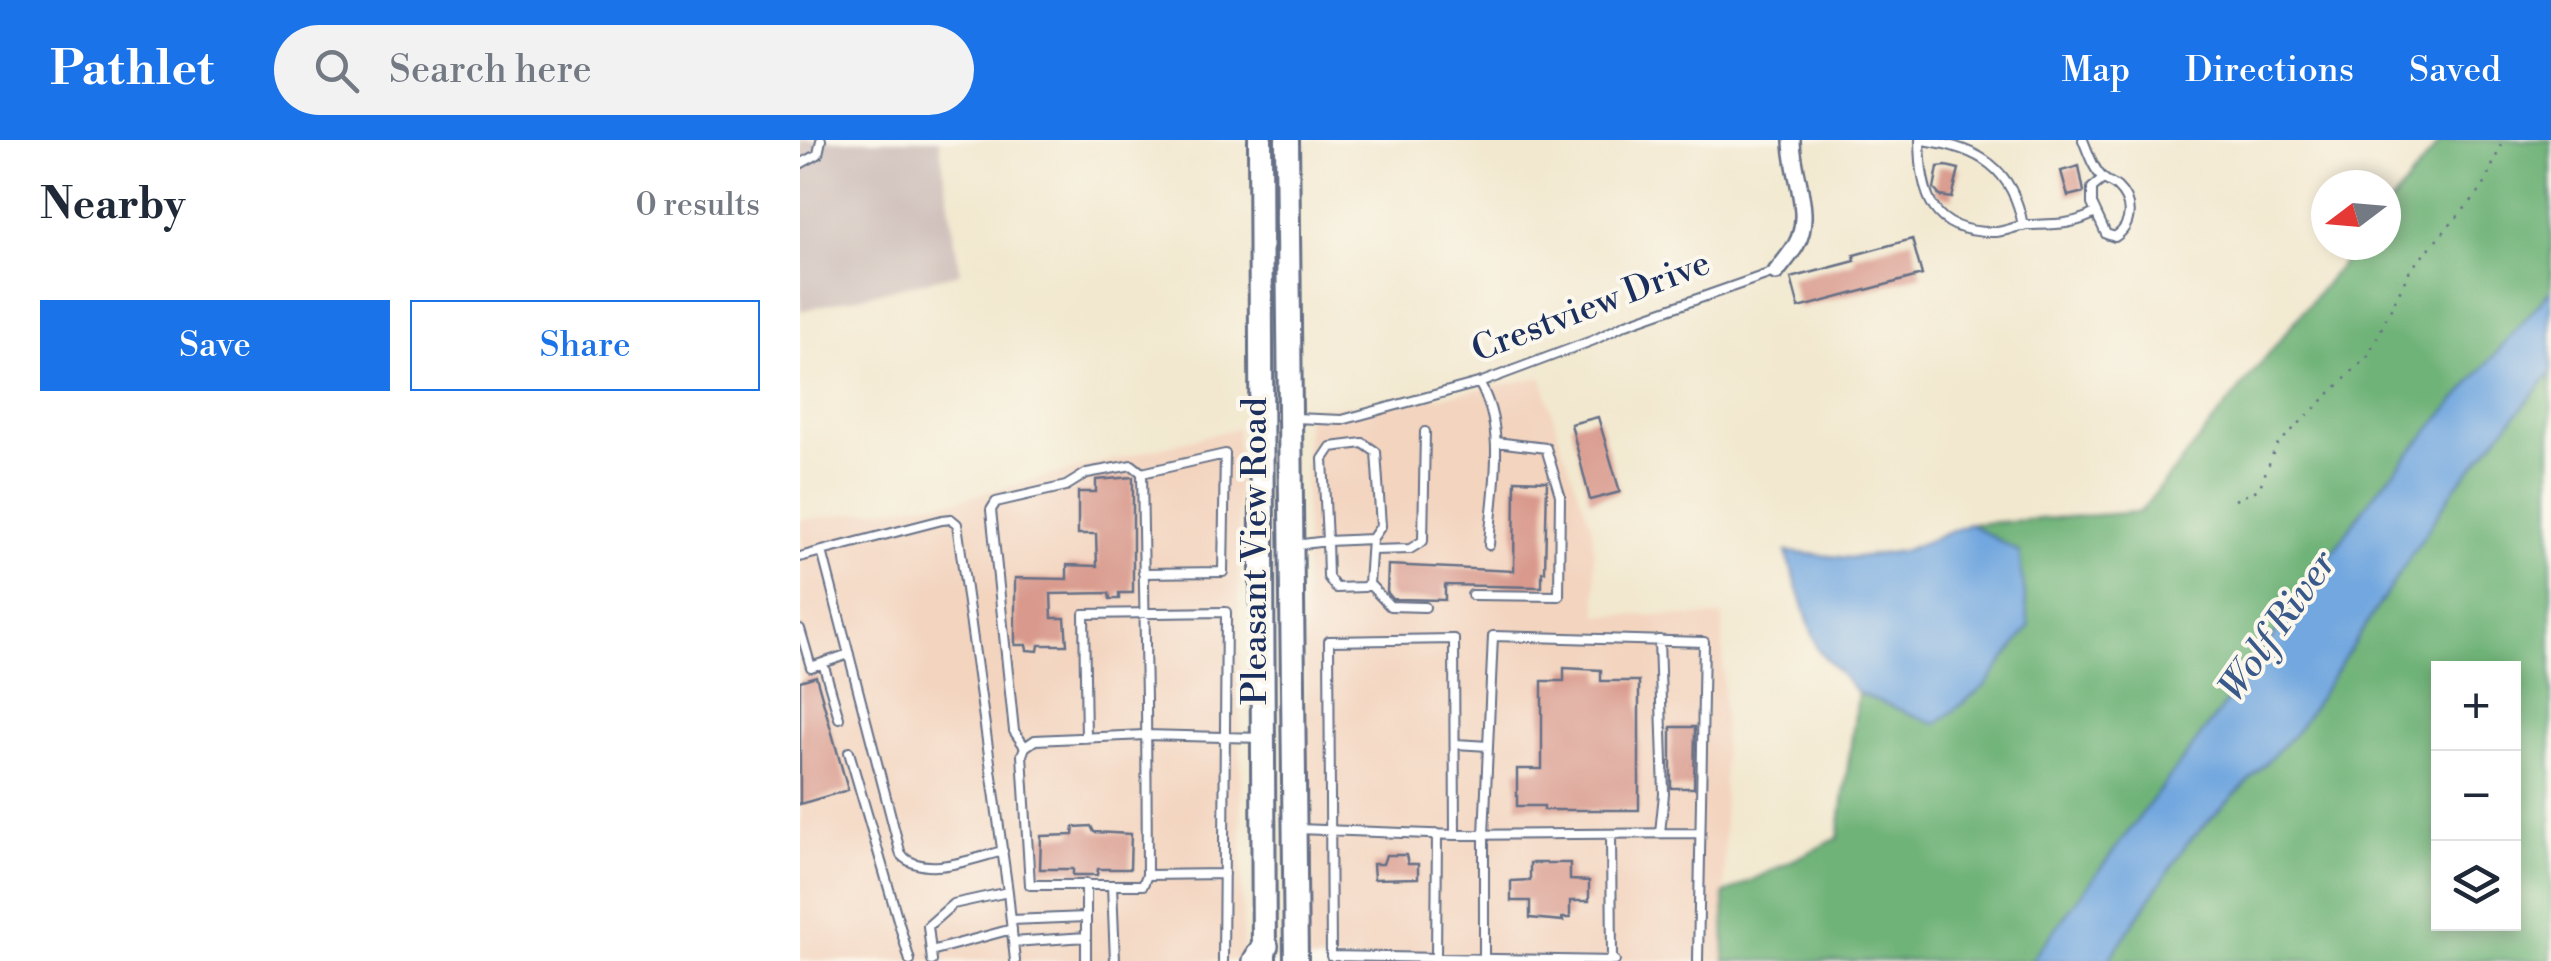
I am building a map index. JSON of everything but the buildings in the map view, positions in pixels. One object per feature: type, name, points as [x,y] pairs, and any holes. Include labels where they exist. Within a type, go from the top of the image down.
[{"type":"main road","name":"Pleasant View Road","points":[[1260,140],[1266,826],[1262,956]]},
{"type":"main road","name":"Pleasant View Road","points":[[1287,140],[1296,961]]},
{"type":"main road","points":[[1261,279],[1288,280]]},
{"type":"main road","points":[[1266,826],[1293,829]]},
{"type":"street","name":"Crestview Drive","points":[[1776,272],[1798,242],[1804,214],[1792,160],[1792,140]]},
{"type":"lane","points":[[800,164],[818,154],[821,140]]},
{"type":"lane","points":[[2024,226],[2016,193],[2001,174],[1970,150],[1922,140],[1920,163],[1928,200],[1946,222],[1992,232],[2024,226],[2061,226],[2095,213]]},
{"type":"lane","points":[[2083,140],[2103,179],[2121,192],[2128,206],[2130,221],[2115,236],[2106,234],[2095,213],[2092,188],[2103,179]]},
{"type":"lane","name":"Crestview Drive","points":[[1289,418],[1342,420],[1479,383],[1626,324],[1776,272]]},
{"type":"lane","points":[[1479,383],[1490,402],[1496,442],[1488,545]]},
{"type":"lane","points":[[1372,550],[1410,548],[1423,540],[1425,432]]},
{"type":"lane","points":[[1472,596],[1559,596],[1560,495],[1546,448],[1496,442]]},
{"type":"lane","points":[[1369,584],[1336,588],[1331,583],[1323,459],[1331,447],[1363,444],[1376,452],[1381,526],[1372,539],[1369,584],[1390,606],[1425,606]]},
{"type":"lane","points":[[1142,473],[1225,454],[1223,572],[1143,573]]},
{"type":"lane","points":[[1025,747],[1014,731],[990,510],[996,502],[1066,486],[1087,472],[1132,464],[1142,473],[1145,735],[1147,874],[1143,884],[1030,885],[1022,755],[1025,747],[1036,740],[1145,735],[1265,738]]},
{"type":"lane","points":[[800,558],[942,520],[951,519],[957,524],[1015,961]]},
{"type":"lane","points":[[1290,545],[1372,539]]},
{"type":"lane","points":[[822,550],[900,855],[915,865],[936,866],[1002,851]]},
{"type":"lane","points":[[1086,738],[1084,614],[1226,612],[1222,961]]},
{"type":"lane","points":[[800,628],[810,666],[849,654]]},
{"type":"lane","points":[[1484,960],[1484,835],[1493,636],[1704,642],[1698,961]]},
{"type":"lane","points":[[1455,834],[1454,640],[1328,641],[1331,956],[1614,961],[1611,834]]},
{"type":"lane","points":[[1659,640],[1664,794],[1660,833]]},
{"type":"lane","points":[[822,662],[839,718]]},
{"type":"lane","points":[[1456,744],[1488,746]]},
{"type":"lane","points":[[849,752],[910,961]]},
{"type":"lane","points":[[1293,829],[1484,835],[1700,833]]},
{"type":"lane","points":[[1436,834],[1436,958]]},
{"type":"lane","points":[[1147,874],[1224,874]]},
{"type":"lane","points":[[1086,884],[1086,961]]},
{"type":"lane","points":[[1112,886],[1115,961]]},
{"type":"lane","points":[[1008,892],[953,904],[928,926],[932,956],[1012,925],[1086,917]]},
{"type":"lane","points":[[1013,942],[1086,938]]},
{"type":"path","points":[[2234,500],[2259,489],[2276,446],[2368,356],[2410,270],[2483,188],[2504,140]]},
{"type":"shaded area","points":[[800,140],[939,140],[960,273],[800,311]]},
{"type":"shaded area","points":[[1542,377],[1561,444],[1592,527],[1598,615],[1723,616],[1725,961],[1303,961],[1306,407],[1398,405]]},
{"type":"shaded area","points":[[1237,428],[1243,961],[800,961],[800,520],[961,499]]},
{"type":"green space","points":[[2442,140],[2551,140],[2551,290],[2371,498],[2246,676],[2031,961],[1725,961],[1724,894],[1838,838],[1858,693],[1936,724],[2019,552],[1970,524],[2140,512],[2345,260],[2401,260],[2401,191]]},
{"type":"green space","points":[[2551,373],[2551,961],[2108,961],[2188,842],[2297,731],[2456,486]]},
{"type":"water","points":[[2551,290],[2551,373],[2456,486],[2297,731],[2188,842],[2108,961],[2031,961],[2246,676],[2371,498]]},
{"type":"water","points":[[1970,524],[2019,552],[2029,627],[1985,686],[1936,724],[1858,693],[1818,650],[1786,552],[1850,558],[1903,551]]},
{"type":"water label","name":"Wolf River","points":[[2278,626]]}]
